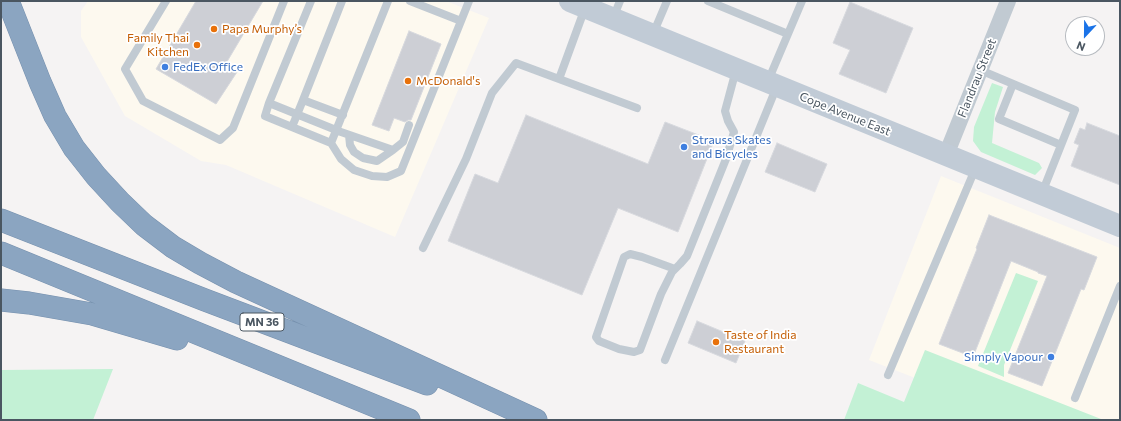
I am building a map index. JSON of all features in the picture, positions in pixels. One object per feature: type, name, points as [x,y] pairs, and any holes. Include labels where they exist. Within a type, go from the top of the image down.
[{"type":"highway","points":[[8,1],[46,96],[55,116],[74,148],[96,176],[144,225],[200,263],[236,282],[536,420]]},
{"type":"highway","name":"MN 36","points":[[1,220],[278,328],[524,420]]},
{"type":"highway","points":[[1,253],[409,420]]},
{"type":"highway","points":[[1,300],[92,314],[193,344],[345,394]]},
{"type":"street","name":"Flandrau Street","points":[[946,155],[1008,1]]},
{"type":"street","name":"Cope Avenue East","points":[[578,4],[616,10],[653,35],[1120,226]]},
{"type":"lane","points":[[166,1],[125,69],[143,101],[220,140],[233,128],[284,1]]},
{"type":"lane","points":[[311,1],[264,116],[331,143],[341,159],[354,170],[372,176],[387,177],[401,171],[469,1]]},
{"type":"lane","points":[[292,127],[342,1]]},
{"type":"lane","points":[[331,143],[388,1]]},
{"type":"lane","points":[[410,1],[461,21]]},
{"type":"lane","points":[[653,35],[667,1]]},
{"type":"lane","points":[[708,1],[788,34]]},
{"type":"lane","points":[[665,360],[773,84],[788,34],[802,1]]},
{"type":"lane","points":[[559,79],[578,4]]},
{"type":"lane","points":[[423,248],[466,159],[492,93],[516,63],[637,108]]},
{"type":"lane","points":[[675,269],[630,254],[624,258],[596,337],[599,341],[619,349],[634,352],[640,350],[661,294],[675,269],[687,256],[732,143],[734,132],[725,111],[736,69]]},
{"type":"lane","points":[[980,70],[1075,110],[1042,194]]},
{"type":"lane","points":[[1013,84],[999,119],[1061,145]]},
{"type":"lane","points":[[304,100],[343,115]]},
{"type":"lane","points":[[269,102],[349,135],[392,150]]},
{"type":"lane","points":[[349,135],[350,145],[354,152],[363,158],[377,161],[403,142],[410,125]]},
{"type":"lane","points":[[888,374],[976,167]]},
{"type":"lane","points":[[1075,398],[1120,286]]},
{"type":"shaded area","points":[[88,1],[446,1],[489,18],[395,237],[226,165],[201,161],[125,116],[81,37],[81,11]]},
{"type":"shaded area","points":[[941,176],[1120,248],[1120,420],[1023,420],[869,360]]},
{"type":"green space","points":[[992,83],[1003,87],[995,112],[992,143],[1039,163],[1042,168],[1035,175],[981,152],[973,141],[974,127]]},
{"type":"green space","points":[[1016,273],[1038,281],[1004,365],[1004,377],[978,366]]},
{"type":"green space","points":[[925,350],[1101,419],[844,420],[858,383],[904,402]]},
{"type":"green space","points":[[113,369],[93,420],[1,420],[1,370]]},
{"type":"building","points":[[196,1],[263,1],[225,65],[237,72],[216,104],[156,69]]},
{"type":"building","points":[[850,2],[913,28],[886,93],[839,74],[850,50],[833,43]]},
{"type":"building","name":"McDonald's","points":[[409,31],[441,44],[411,120],[405,122],[394,118],[389,131],[372,125]]},
{"type":"building","points":[[526,115],[648,164],[665,122],[714,141],[678,232],[618,208],[582,295],[448,241],[475,174],[498,183]]},
{"type":"building","points":[[1087,123],[1120,136],[1120,185],[1071,166],[1079,145],[1074,143],[1080,128],[1085,130]]},
{"type":"building","points":[[777,143],[827,164],[815,192],[765,172]]},
{"type":"building","points":[[989,215],[1097,257],[1084,290],[1081,289],[1042,386],[1008,373],[1047,276],[1038,272],[1011,261],[973,357],[939,344]]},
{"type":"building","name":"Taste of India Restaurant","points":[[697,321],[745,341],[736,363],[688,343]]},
{"type":"place","name":"Papa Murphy’s","points":[[214,29]]},
{"type":"place","name":"Family Thai Kitchen","points":[[197,45]]},
{"type":"place","name":"FedEx Office","points":[[165,67]]},
{"type":"place","name":"McDonald's","points":[[408,81]]},
{"type":"place","name":"Strauss Skates and Bicycles","points":[[684,147]]},
{"type":"place","name":"Taste of India Restaurant","points":[[716,342]]},
{"type":"place","name":"Simply Vapour","points":[[1051,357]]}]
